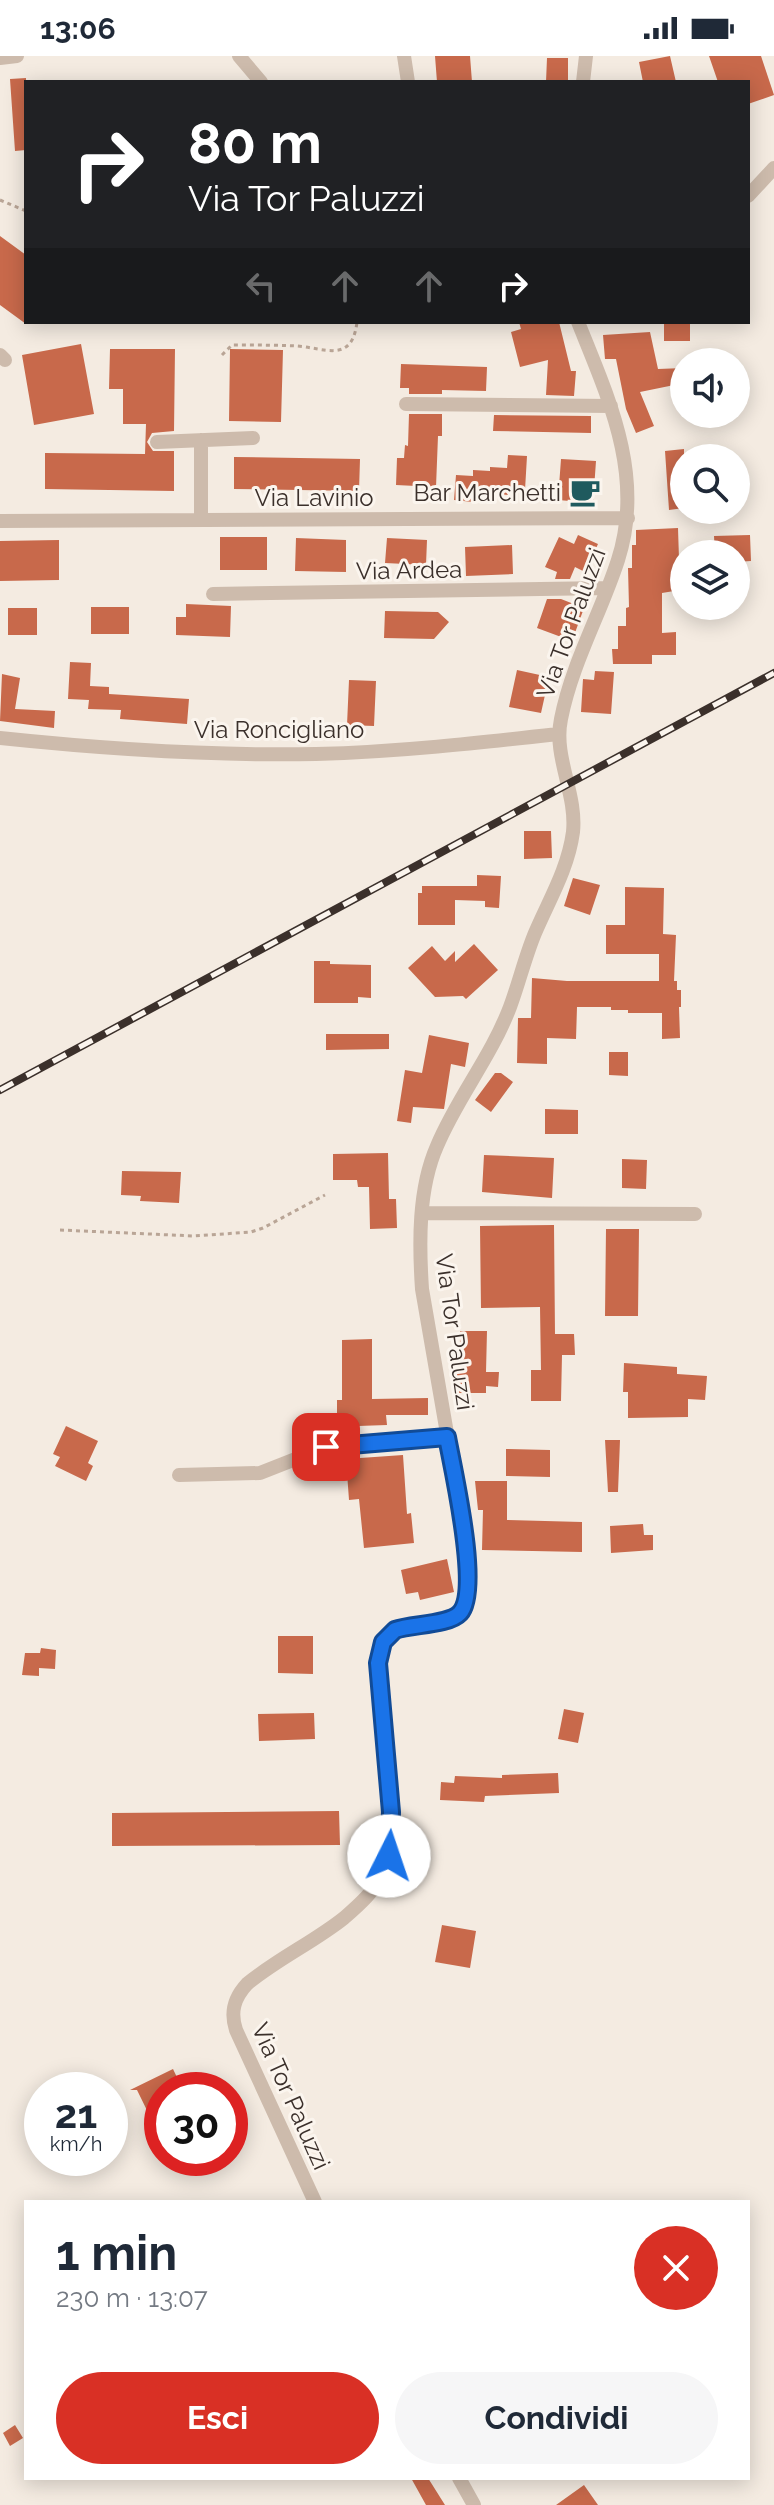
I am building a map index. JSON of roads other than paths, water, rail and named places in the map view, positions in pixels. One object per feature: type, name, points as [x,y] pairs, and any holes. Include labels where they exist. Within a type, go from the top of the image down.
[{"type":"street","points":[[0,58],[17,56]]},
{"type":"street","points":[[239,56],[259,80]]},
{"type":"street","points":[[404,56],[408,80]]},
{"type":"street","points":[[583,80],[586,56]]},
{"type":"street","points":[[750,194],[774,168]]},
{"type":"street","name":"Via Tor Paluzzi","points":[[314,2200],[236,2030],[233,2012],[236,1998],[247,1984],[353,1910],[373,1889],[390,1850],[391,1812],[379,1675],[380,1650],[388,1635],[395,1630],[458,1615],[469,1590],[462,1520],[422,1289],[423,1213],[427,1182],[437,1146],[501,1028],[536,931],[566,865],[573,833],[573,814],[558,734],[579,659],[617,563],[628,518],[625,464],[611,406],[579,324]]},
{"type":"street","points":[[406,404],[611,406]]},
{"type":"street","points":[[157,442],[253,438]]},
{"type":"street","points":[[201,440],[201,519]]},
{"type":"street","name":"Via Lavinio","points":[[0,521],[628,518]]},
{"type":"street","name":"Via Ardea","points":[[213,594],[606,588]]},
{"type":"street","name":"Via Roncigliano","points":[[0,738],[160,750],[313,754],[444,747],[558,734]]},
{"type":"street","points":[[423,1213],[695,1214]]},
{"type":"street","points":[[179,1475],[260,1473],[326,1447],[447,1437]]},
{"type":"street","points":[[460,2480],[474,2505]]},
{"type":"railway","points":[[0,1090],[774,673]]},
{"type":"place","name":"Bar Marchetti","points":[[585,492]]}]
